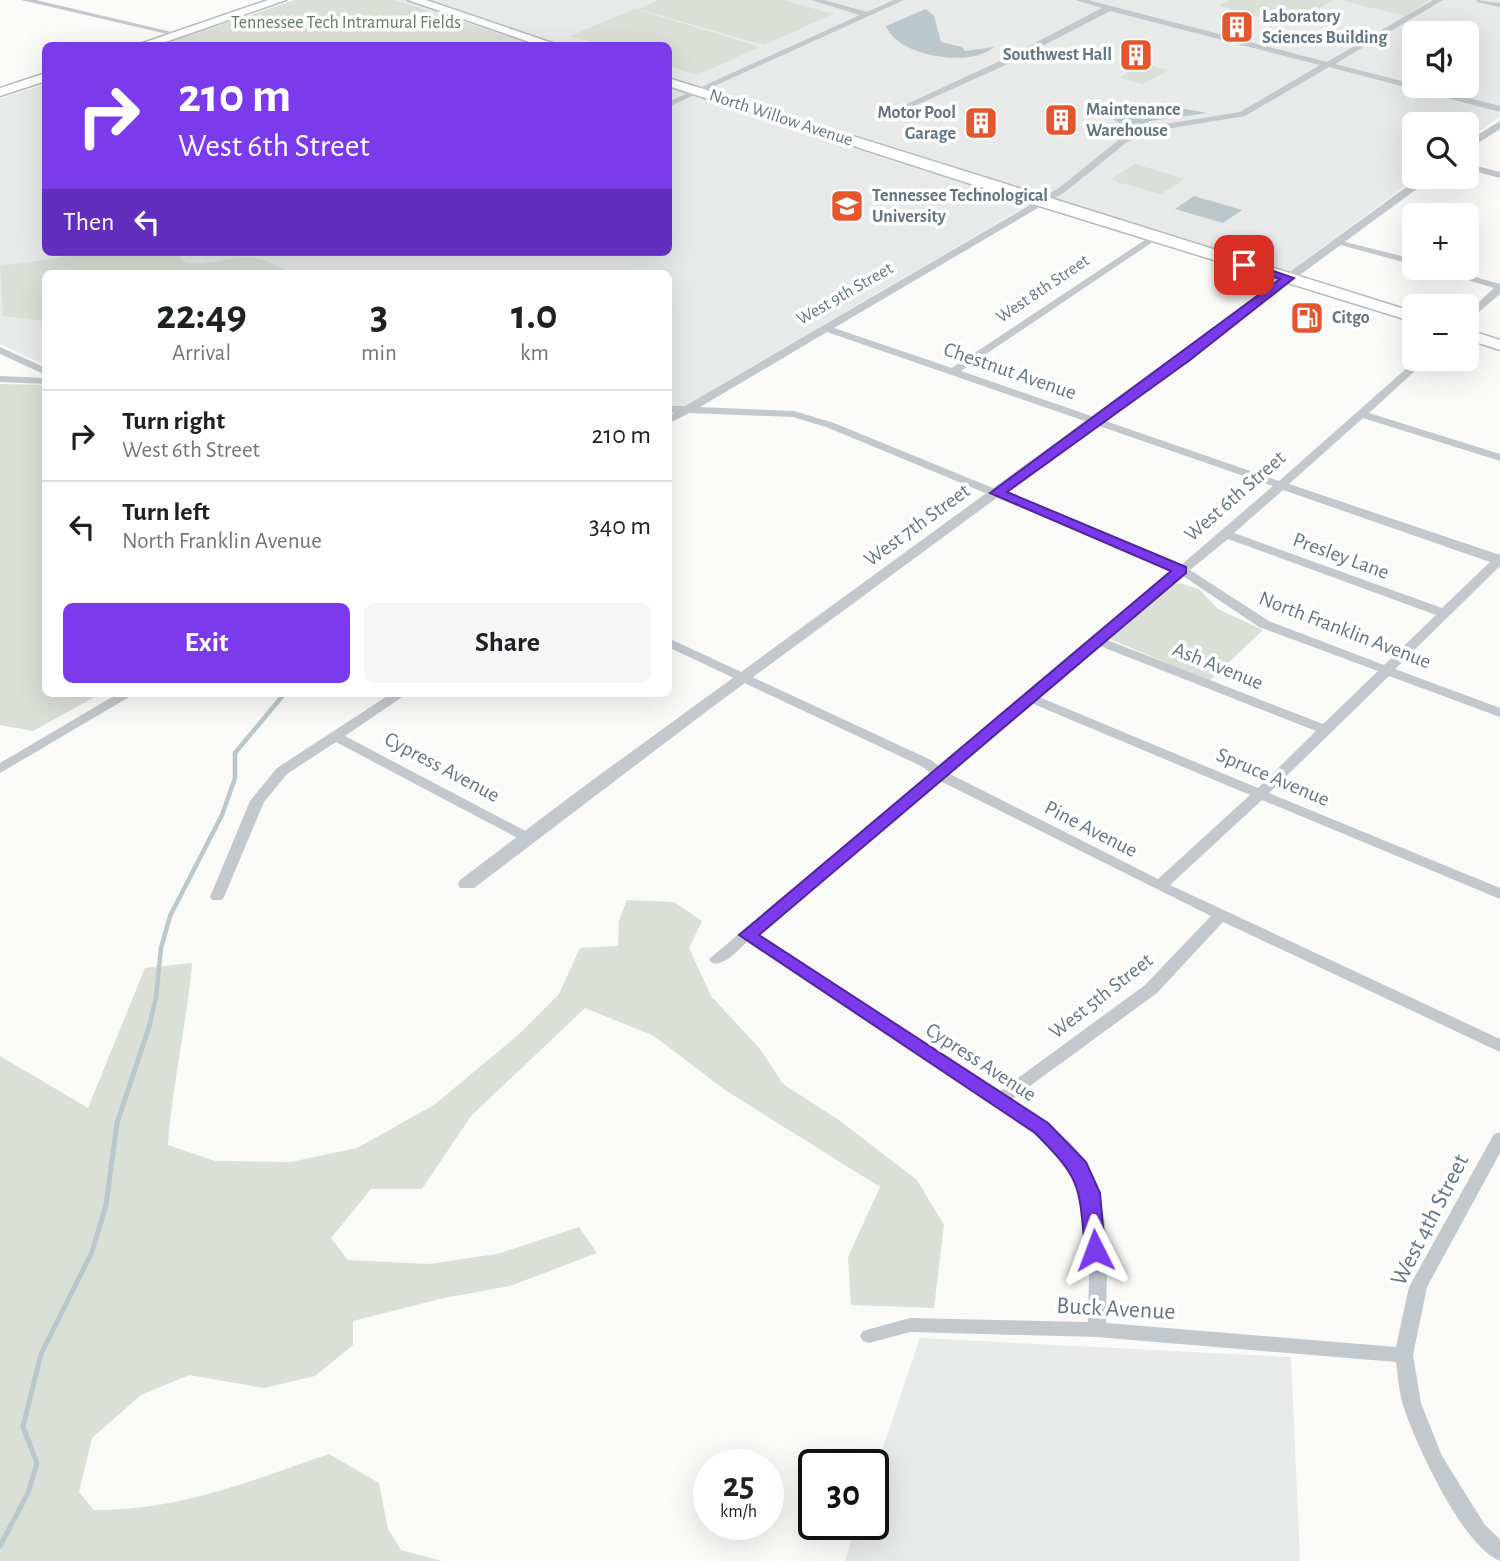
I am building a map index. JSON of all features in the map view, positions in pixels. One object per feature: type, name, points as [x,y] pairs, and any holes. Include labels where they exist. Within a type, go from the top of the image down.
[{"type":"main road","points":[[152,42],[280,0]]},
{"type":"main road","points":[[414,0],[543,42]]},
{"type":"main road","points":[[0,92],[42,78]]},
{"type":"main road","name":"North Willow Avenue","points":[[672,83],[1041,202],[1402,313]]},
{"type":"main road","points":[[1479,338],[1500,345]]},
{"type":"street","points":[[25,0],[176,34]]},
{"type":"street","points":[[815,0],[868,15]]},
{"type":"street","points":[[672,103],[900,0]]},
{"type":"street","points":[[1079,0],[1500,109]]},
{"type":"street","points":[[898,110],[1005,62],[1119,0]]},
{"type":"street","name":"West 9th Street","points":[[672,419],[1041,202],[1078,179],[1098,158],[1124,140],[1165,128],[1234,117],[1439,0]]},
{"type":"street","points":[[1479,0],[1500,5]]},
{"type":"street","points":[[1479,139],[1500,124]]},
{"type":"street","points":[[1479,169],[1500,175]]},
{"type":"street","name":"West 7th Street","points":[[467,884],[743,676],[1411,189]]},
{"type":"street","name":"West 8th Street","points":[[953,372],[1154,237]]},
{"type":"street","points":[[1340,242],[1402,259]]},
{"type":"street","points":[[1475,280],[1500,287]]},
{"type":"street","points":[[1479,307],[1500,287]]},
{"type":"street","name":"Chestnut Avenue","points":[[825,328],[1499,560]]},
{"type":"street","points":[[0,350],[42,370]]},
{"type":"street","name":"West 6th Street","points":[[718,959],[1226,534],[1409,371]]},
{"type":"street","points":[[0,379],[42,381]]},
{"type":"street","name":"North Franklin Avenue","points":[[672,409],[794,414],[830,425],[1181,570],[1211,587],[1237,610],[1264,624],[1500,713]]},
{"type":"street","points":[[1361,414],[1500,458]]},
{"type":"street","name":"Presley Lane","points":[[1226,534],[1443,614]]},
{"type":"street","points":[[1160,886],[1260,794],[1499,560]]},
{"type":"street","name":"Ash Avenue","points":[[1097,640],[1325,730]]},
{"type":"street","name":"Pine Avenue","points":[[672,644],[941,772],[950,781],[1160,886],[1500,1046]]},
{"type":"street","points":[[0,769],[122,697]]},
{"type":"street","points":[[217,897],[257,801],[282,771],[395,697]]},
{"type":"street","name":"Spruce Avenue","points":[[1030,698],[1500,894]]},
{"type":"street","name":"Cypress Avenue","points":[[335,736],[528,838]]},
{"type":"street","name":"West 5th Street","points":[[999,1101],[1152,989],[1221,915]]},
{"type":"street","name":"Cypress Avenue","points":[[747,935],[1041,1128],[1076,1162],[1090,1193],[1094,1224],[1097,1330]]},
{"type":"street","name":"West 4th Street","points":[[1500,1138],[1418,1287],[1404,1355],[1412,1403],[1434,1459],[1478,1531],[1500,1552]]},
{"type":"street","name":"Buck Avenue","points":[[869,1336],[910,1325],[1097,1330],[1404,1355]]},
{"type":"shaded area","name":"Tennessee Technological University","points":[[295,0],[1500,0],[1500,116],[1479,131],[1479,112],[1402,112],[1402,188],[1287,274],[1040,198],[683,407],[672,407],[672,270],[42,270],[42,364],[0,344],[0,99],[42,85],[42,256],[672,256],[672,42],[170,42]]},
{"type":"shaded area","points":[[926,9],[934,16],[941,42],[962,47],[965,51],[994,47],[969,57],[936,56],[905,45],[893,37],[886,26]]},
{"type":"shaded area","points":[[1150,103],[1208,113],[1150,121],[1135,127],[1127,127],[1114,120],[1125,110]]},
{"type":"shaded area","points":[[1194,196],[1242,210],[1223,223],[1175,209]]},
{"type":"shaded area","points":[[920,1338],[1291,1357],[1300,1561],[845,1561],[852,1540],[889,1540],[889,1449],[882,1449]]},
{"type":"green space","name":"Tennessee Tech Intramural Fields","points":[[295,0],[394,0],[526,42],[170,42]]},
{"type":"green space","points":[[659,0],[783,0],[833,14],[764,45],[638,9]]},
{"type":"green space","points":[[1230,0],[1334,0],[1290,24],[1219,6]]},
{"type":"green space","points":[[1340,0],[1429,0],[1405,16]]},
{"type":"green space","points":[[634,9],[760,47],[697,75],[672,67],[672,42],[591,42],[570,36]]},
{"type":"green space","points":[[1141,63],[1168,70],[1143,84],[1120,78]]},
{"type":"green space","points":[[1135,164],[1185,179],[1161,194],[1110,180]]},
{"type":"green space","points":[[179,256],[186,263],[200,263],[247,258],[258,259],[284,270],[42,270],[42,321],[3,316],[0,266],[59,258]]},
{"type":"green space","points":[[0,384],[42,385],[42,697],[95,697],[33,731],[0,725]]},
{"type":"green space","points":[[1180,583],[1199,589],[1218,609],[1263,630],[1209,681],[1110,639],[1171,585]]},
{"type":"green space","points":[[627,900],[674,902],[702,921],[689,948],[711,996],[760,1049],[783,1084],[839,1120],[917,1180],[944,1225],[934,1308],[851,1305],[848,1257],[880,1187],[725,1090],[654,1036],[585,1008],[471,1116],[422,1189],[371,1189],[331,1238],[348,1260],[429,1264],[497,1254],[579,1227],[597,1253],[510,1286],[444,1298],[353,1321],[353,1345],[315,1376],[264,1388],[189,1375],[141,1395],[92,1438],[79,1492],[94,1510],[125,1509],[185,1500],[242,1484],[329,1454],[379,1483],[388,1529],[401,1550],[442,1561],[0,1561],[0,1056],[88,1108],[145,968],[192,963],[168,1145],[215,1161],[291,1162],[357,1148],[434,1105],[518,1035],[559,994],[580,948],[618,946],[619,920]]},
{"type":"waterway","points":[[149,1026],[156,998],[161,948],[170,916],[222,815],[235,778],[235,753],[282,697]]},
{"type":"waterway","points":[[0,1546],[28,1493],[37,1463],[23,1427],[41,1354],[92,1252],[106,1205],[117,1123],[150,1024]]},
{"type":"place","name":"Laboratory Sciences Building","points":[[1237,27]]},
{"type":"place","name":"Southwest Hall","points":[[1136,55]]},
{"type":"place","name":"Maintenance Warehouse","points":[[1061,120]]},
{"type":"place","name":"Motor Pool Garage","points":[[981,123]]},
{"type":"place","name":"Tennessee Technological University","points":[[847,206]]},
{"type":"place","name":"Citgo","points":[[1307,318]]},
{"type":"route","points":[[1095,1250],[1090,1193],[1076,1162],[1041,1128],[747,935],[1181,570],[997,493],[1185,358],[1289,278],[1244,265]]}]
